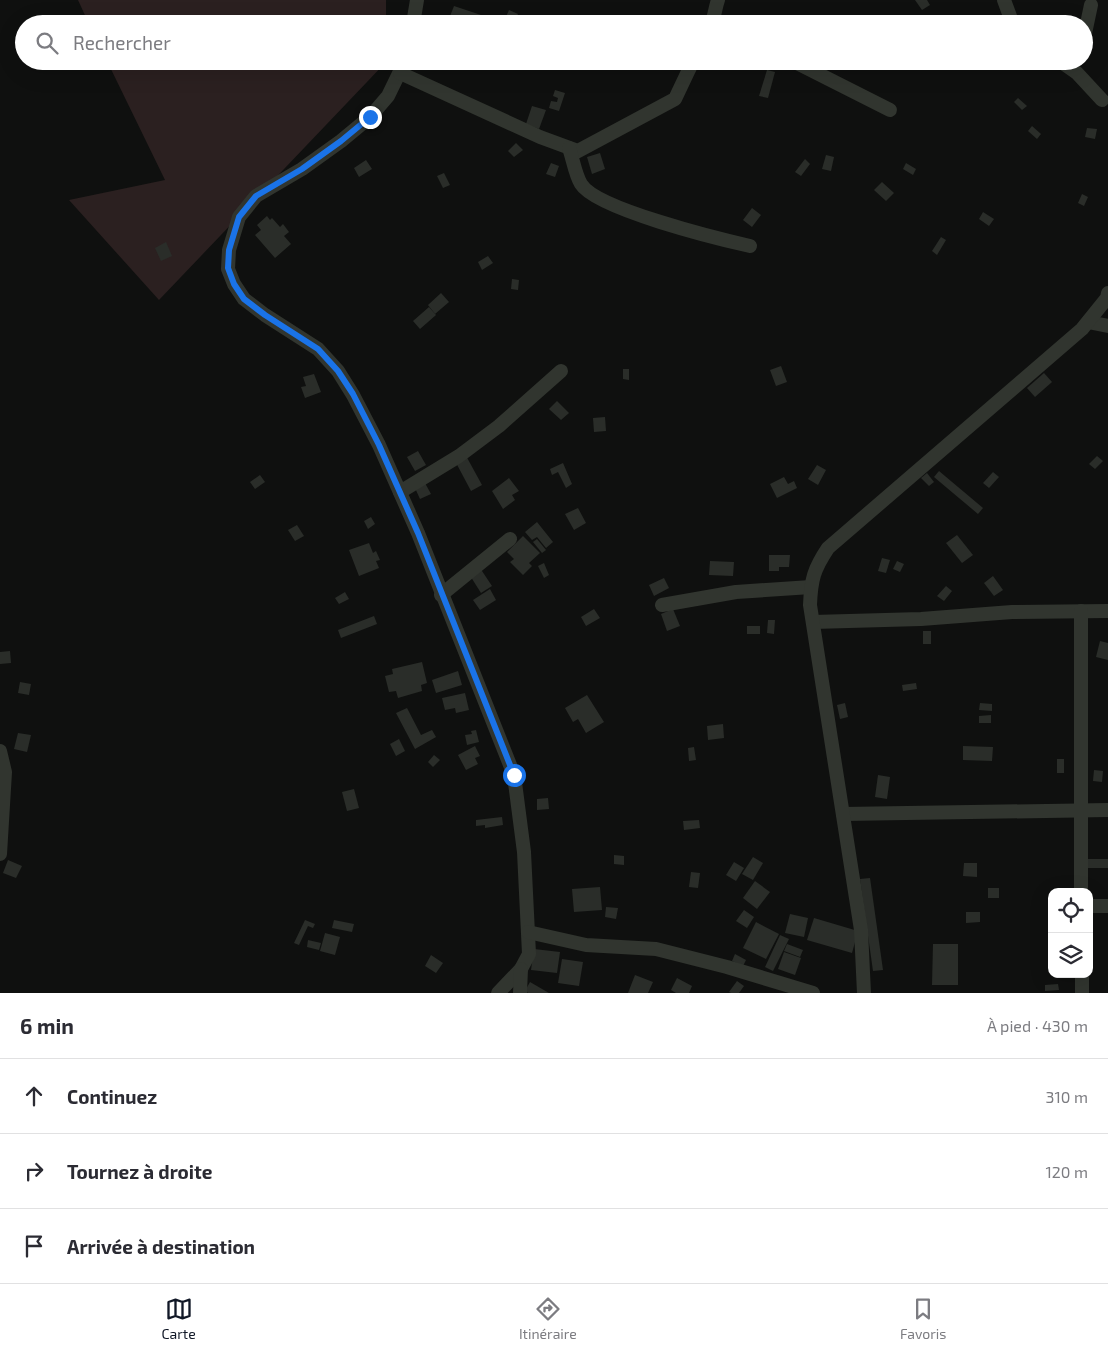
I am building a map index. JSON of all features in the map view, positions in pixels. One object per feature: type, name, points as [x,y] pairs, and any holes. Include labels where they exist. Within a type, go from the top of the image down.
[{"type":"street","points":[[414,15],[417,0]]},
{"type":"street","points":[[714,15],[718,0]]},
{"type":"street","points":[[1004,0],[1010,15]]},
{"type":"street","points":[[1090,15],[1092,5]]},
{"type":"street","points":[[401,70],[388,96],[370,117],[302,169],[256,196],[239,217],[229,250],[228,268],[234,284],[244,299],[265,315],[318,349],[338,371],[353,394],[375,436],[400,492],[514,775],[524,852],[529,954],[521,969],[498,993]]},
{"type":"street","points":[[409,70],[540,137],[578,151],[675,98],[689,70]]},
{"type":"street","points":[[811,70],[890,110]]},
{"type":"street","points":[[1080,70],[1102,100]]},
{"type":"street","points":[[569,148],[582,186],[608,204],[705,235],[750,246]]},
{"type":"street","points":[[864,993],[861,930],[810,605],[811,587],[816,566],[828,548],[1082,329],[1108,293]]},
{"type":"street","points":[[1088,322],[1108,326]]},
{"type":"street","points":[[400,492],[459,456],[499,426],[561,371]]},
{"type":"street","points":[[442,595],[510,539]]},
{"type":"street","points":[[662,605],[736,592],[811,587]]},
{"type":"street","points":[[813,622],[921,619],[1012,612],[1108,610]]},
{"type":"street","points":[[1081,888],[1082,611]]},
{"type":"street","points":[[0,751],[5,772],[0,854]]},
{"type":"street","points":[[843,814],[1108,810]]},
{"type":"street","points":[[1093,906],[1108,906]]},
{"type":"street","points":[[528,932],[586,945],[656,949],[727,967],[786,989],[813,993]]},
{"type":"street","points":[[520,993],[521,969]]},
{"type":"street","points":[[1082,978],[1082,993]]},
{"type":"shaded area","points":[[78,0],[386,0],[386,15],[85,15]]},
{"type":"shaded area","points":[[111,70],[378,70],[159,300],[69,200],[165,180]]},
{"type":"building","points":[[915,0],[927,0],[930,5],[922,10]]},
{"type":"building","points":[[454,6],[481,15],[450,15]]},
{"type":"building","points":[[509,10],[518,14],[518,15],[507,15]]},
{"type":"building","points":[[767,70],[775,72],[768,98],[759,96]]},
{"type":"building","points":[[555,90],[565,93],[559,111],[549,108],[551,101],[557,102],[558,98],[553,96]]},
{"type":"building","points":[[1018,98],[1027,106],[1022,110],[1014,102]]},
{"type":"building","points":[[532,106],[546,110],[539,129],[526,124]]},
{"type":"building","points":[[1032,126],[1041,134],[1037,139],[1028,131]]},
{"type":"building","points":[[1087,128],[1097,129],[1095,139],[1085,137]]},
{"type":"building","points":[[516,143],[523,150],[514,157],[508,151]]},
{"type":"building","points":[[600,153],[605,169],[592,174],[587,157]]},
{"type":"building","points":[[826,155],[834,157],[831,171],[822,169]]},
{"type":"building","points":[[805,159],[810,164],[801,176],[795,172]]},
{"type":"building","points":[[366,160],[372,169],[359,177],[354,168]]},
{"type":"building","points":[[551,163],[559,166],[555,177],[546,174]]},
{"type":"building","points":[[906,163],[916,169],[913,175],[903,169]]},
{"type":"building","points":[[444,173],[450,185],[443,188],[437,176]]},
{"type":"building","points":[[882,182],[894,193],[886,201],[874,190]]},
{"type":"building","points":[[1082,194],[1088,197],[1084,206],[1078,203]]},
{"type":"building","points":[[752,208],[761,215],[752,227],[743,220]]},
{"type":"building","points":[[983,212],[994,219],[989,226],[979,219]]},
{"type":"building","points":[[267,216],[270,220],[272,218],[280,227],[283,224],[289,232],[284,236],[291,244],[275,258],[255,235],[261,230],[257,225]]},
{"type":"building","points":[[941,237],[946,240],[937,255],[932,251]]},
{"type":"building","points":[[166,242],[172,256],[161,261],[155,248]]},
{"type":"building","points":[[488,256],[493,263],[482,270],[478,262]]},
{"type":"building","points":[[512,279],[519,280],[518,290],[511,289]]},
{"type":"building","points":[[441,293],[449,302],[435,314],[428,305]]},
{"type":"building","points":[[429,307],[436,315],[420,329],[413,321]]},
{"type":"building","points":[[781,366],[787,382],[776,386],[770,370]]},
{"type":"building","points":[[623,369],[629,369],[629,380],[623,379]]},
{"type":"building","points":[[1044,373],[1052,382],[1035,397],[1027,388]]},
{"type":"building","points":[[314,374],[321,392],[305,398],[301,387],[306,386],[303,377]]},
{"type":"building","points":[[557,401],[569,413],[561,420],[549,409]]},
{"type":"building","points":[[605,417],[606,431],[594,432],[593,418]]},
{"type":"building","points":[[418,451],[426,465],[415,471],[407,457]]},
{"type":"building","points":[[465,454],[482,485],[471,491],[454,459]]},
{"type":"building","points":[[1097,456],[1103,461],[1095,469],[1089,464]]},
{"type":"building","points":[[563,463],[572,484],[566,488],[558,472],[552,475],[550,469]]},
{"type":"building","points":[[817,465],[826,470],[818,485],[808,479]]},
{"type":"building","points":[[939,471],[983,508],[978,514],[934,477]]},
{"type":"building","points":[[993,472],[999,477],[989,488],[983,483]]},
{"type":"building","points":[[927,473],[934,482],[929,486],[921,478]]},
{"type":"building","points":[[260,475],[265,482],[255,489],[250,482]]},
{"type":"building","points":[[784,477],[788,484],[794,481],[797,488],[777,498],[770,484]]},
{"type":"building","points":[[509,478],[519,491],[512,495],[515,500],[503,509],[492,491]]},
{"type":"building","points":[[425,483],[431,494],[420,499],[415,488]]},
{"type":"building","points":[[578,508],[586,523],[574,530],[565,514]]},
{"type":"building","points":[[371,517],[375,524],[368,529],[364,521]]},
{"type":"building","points":[[537,522],[553,542],[546,548],[537,537],[532,540],[525,532]]},
{"type":"building","points":[[297,525],[304,536],[295,541],[288,530]]},
{"type":"building","points":[[957,535],[973,555],[962,563],[946,543]]},
{"type":"building","points":[[523,536],[540,553],[529,563],[532,566],[523,575],[510,562],[514,559],[507,552]]},
{"type":"building","points":[[537,539],[546,550],[542,553],[533,542]]},
{"type":"building","points":[[369,543],[373,553],[376,551],[380,560],[376,561],[379,568],[359,576],[349,550]]},
{"type":"building","points":[[769,555],[790,555],[789,567],[779,567],[779,571],[769,571]]},
{"type":"building","points":[[882,558],[890,560],[886,573],[878,571]]},
{"type":"building","points":[[710,561],[734,562],[733,576],[709,575]]},
{"type":"building","points":[[897,561],[904,564],[900,572],[893,569]]},
{"type":"building","points":[[544,563],[549,575],[544,578],[538,566]]},
{"type":"building","points":[[480,568],[492,586],[481,593],[469,574]]},
{"type":"building","points":[[993,576],[1003,590],[994,596],[984,583]]},
{"type":"building","points":[[664,578],[669,588],[654,596],[649,585]]},
{"type":"building","points":[[946,586],[952,591],[944,601],[937,596]]},
{"type":"building","points":[[490,589],[496,600],[480,610],[473,600]]},
{"type":"building","points":[[345,592],[349,599],[339,604],[335,598]]},
{"type":"building","points":[[594,609],[600,618],[586,626],[581,617]]},
{"type":"building","points":[[673,609],[680,626],[667,631],[661,614]]},
{"type":"building","points":[[374,616],[377,624],[341,638],[338,630]]},
{"type":"building","points":[[768,620],[775,620],[774,634],[767,633]]},
{"type":"building","points":[[747,626],[760,626],[760,634],[747,634]]},
{"type":"building","points":[[923,631],[931,631],[931,644],[923,644]]},
{"type":"building","points":[[1100,641],[1108,643],[1108,660],[1096,657]]},
{"type":"building","points":[[10,651],[11,663],[0,664],[0,652]]},
{"type":"building","points":[[422,662],[427,683],[421,685],[422,691],[398,698],[396,691],[389,692],[385,676],[393,674],[392,669]]},
{"type":"building","points":[[458,671],[462,685],[436,693],[432,680]]},
{"type":"building","points":[[20,682],[31,684],[29,695],[18,693]]},
{"type":"building","points":[[916,683],[917,689],[903,691],[902,685]]},
{"type":"building","points":[[465,693],[469,710],[456,713],[455,708],[445,710],[442,698]]},
{"type":"building","points":[[587,695],[604,722],[586,733],[578,719],[573,722],[565,708]]},
{"type":"building","points":[[845,703],[848,717],[840,719],[837,705]]},
{"type":"building","points":[[980,703],[992,704],[992,711],[979,710]]},
{"type":"building","points":[[407,708],[421,735],[432,730],[436,737],[415,749],[396,713]]},
{"type":"building","points":[[991,715],[991,723],[979,723],[979,716]]},
{"type":"building","points":[[723,724],[724,738],[708,740],[707,726]]},
{"type":"building","points":[[476,730],[479,742],[467,745],[465,735],[472,734],[471,731]]},
{"type":"building","points":[[18,733],[31,735],[27,752],[14,749]]},
{"type":"building","points":[[399,739],[405,751],[396,756],[390,744]]},
{"type":"building","points":[[475,746],[480,756],[475,758],[478,764],[466,770],[458,755]]},
{"type":"building","points":[[963,746],[993,747],[992,761],[963,760]]},
{"type":"building","points":[[694,747],[696,760],[689,761],[688,748]]},
{"type":"building","points":[[434,755],[440,760],[433,767],[428,762]]},
{"type":"building","points":[[1057,759],[1064,759],[1064,773],[1057,773]]},
{"type":"building","points":[[1094,770],[1103,771],[1102,782],[1093,781]]},
{"type":"building","points":[[878,775],[890,777],[887,799],[875,797]]},
{"type":"building","points":[[354,789],[359,808],[347,811],[342,792]]},
{"type":"building","points":[[548,798],[549,809],[537,810],[537,799]]},
{"type":"building","points":[[502,817],[503,825],[485,828],[485,825],[476,826],[476,820]]},
{"type":"building","points":[[699,820],[700,828],[684,830],[683,821]]},
{"type":"building","points":[[614,855],[624,856],[624,865],[614,864]]},
{"type":"building","points":[[753,857],[763,863],[753,880],[742,874]]},
{"type":"building","points":[[1085,859],[1108,859],[1108,868],[1085,868]]},
{"type":"building","points":[[8,860],[22,866],[16,878],[3,873]]},
{"type":"building","points":[[734,862],[744,868],[736,881],[726,875]]},
{"type":"building","points":[[964,863],[977,863],[977,877],[963,876]]},
{"type":"building","points":[[691,872],[700,873],[698,888],[689,887]]},
{"type":"building","points":[[870,878],[883,970],[873,971],[860,879]]},
{"type":"building","points":[[755,881],[770,892],[757,909],[743,898]]},
{"type":"building","points":[[600,887],[602,910],[574,912],[572,889]]},
{"type":"building","points":[[988,888],[999,888],[999,898],[988,898]]},
{"type":"building","points":[[606,907],[618,908],[616,919],[605,917]]},
{"type":"building","points":[[744,910],[754,917],[747,928],[736,921]]},
{"type":"building","points":[[966,912],[980,912],[980,922],[966,923]]},
{"type":"building","points":[[790,914],[808,918],[804,937],[785,933]]},
{"type":"building","points":[[814,918],[858,931],[852,953],[807,940]]},
{"type":"building","points":[[305,920],[315,924],[313,928],[308,926],[299,945],[294,943]]},
{"type":"building","points":[[334,920],[354,924],[352,932],[332,928]]},
{"type":"building","points":[[756,922],[779,934],[766,959],[743,948]]},
{"type":"building","points":[[325,933],[340,937],[335,955],[320,951]]},
{"type":"building","points":[[780,935],[789,939],[773,971],[765,967]]},
{"type":"building","points":[[308,940],[321,943],[319,950],[307,947]]},
{"type":"building","points":[[787,944],[803,950],[800,957],[784,951]]},
{"type":"building","points":[[933,944],[958,944],[958,985],[932,985]]},
{"type":"building","points":[[534,949],[560,952],[557,973],[531,970]]},
{"type":"building","points":[[784,952],[801,958],[795,975],[778,969]]},
{"type":"building","points":[[735,954],[746,960],[743,966],[732,961]]},
{"type":"building","points":[[431,955],[443,963],[436,973],[425,966]]},
{"type":"building","points":[[562,959],[583,962],[579,986],[558,983]]},
{"type":"building","points":[[635,975],[653,982],[648,993],[628,993]]},
{"type":"building","points":[[677,978],[692,986],[689,993],[676,993],[671,990]]},
{"type":"building","points":[[737,981],[744,986],[739,993],[729,992]]},
{"type":"building","points":[[530,982],[549,993],[528,993],[525,991]]},
{"type":"building","points":[[1058,984],[1059,990],[1045,991],[1045,985]]},
{"type":"route","points":[[370,117],[302,169],[256,196],[239,217],[229,250],[228,268],[234,284],[244,299],[265,315],[318,349],[338,371],[353,394],[379,445],[418,533],[460,643],[514,775]]}]
